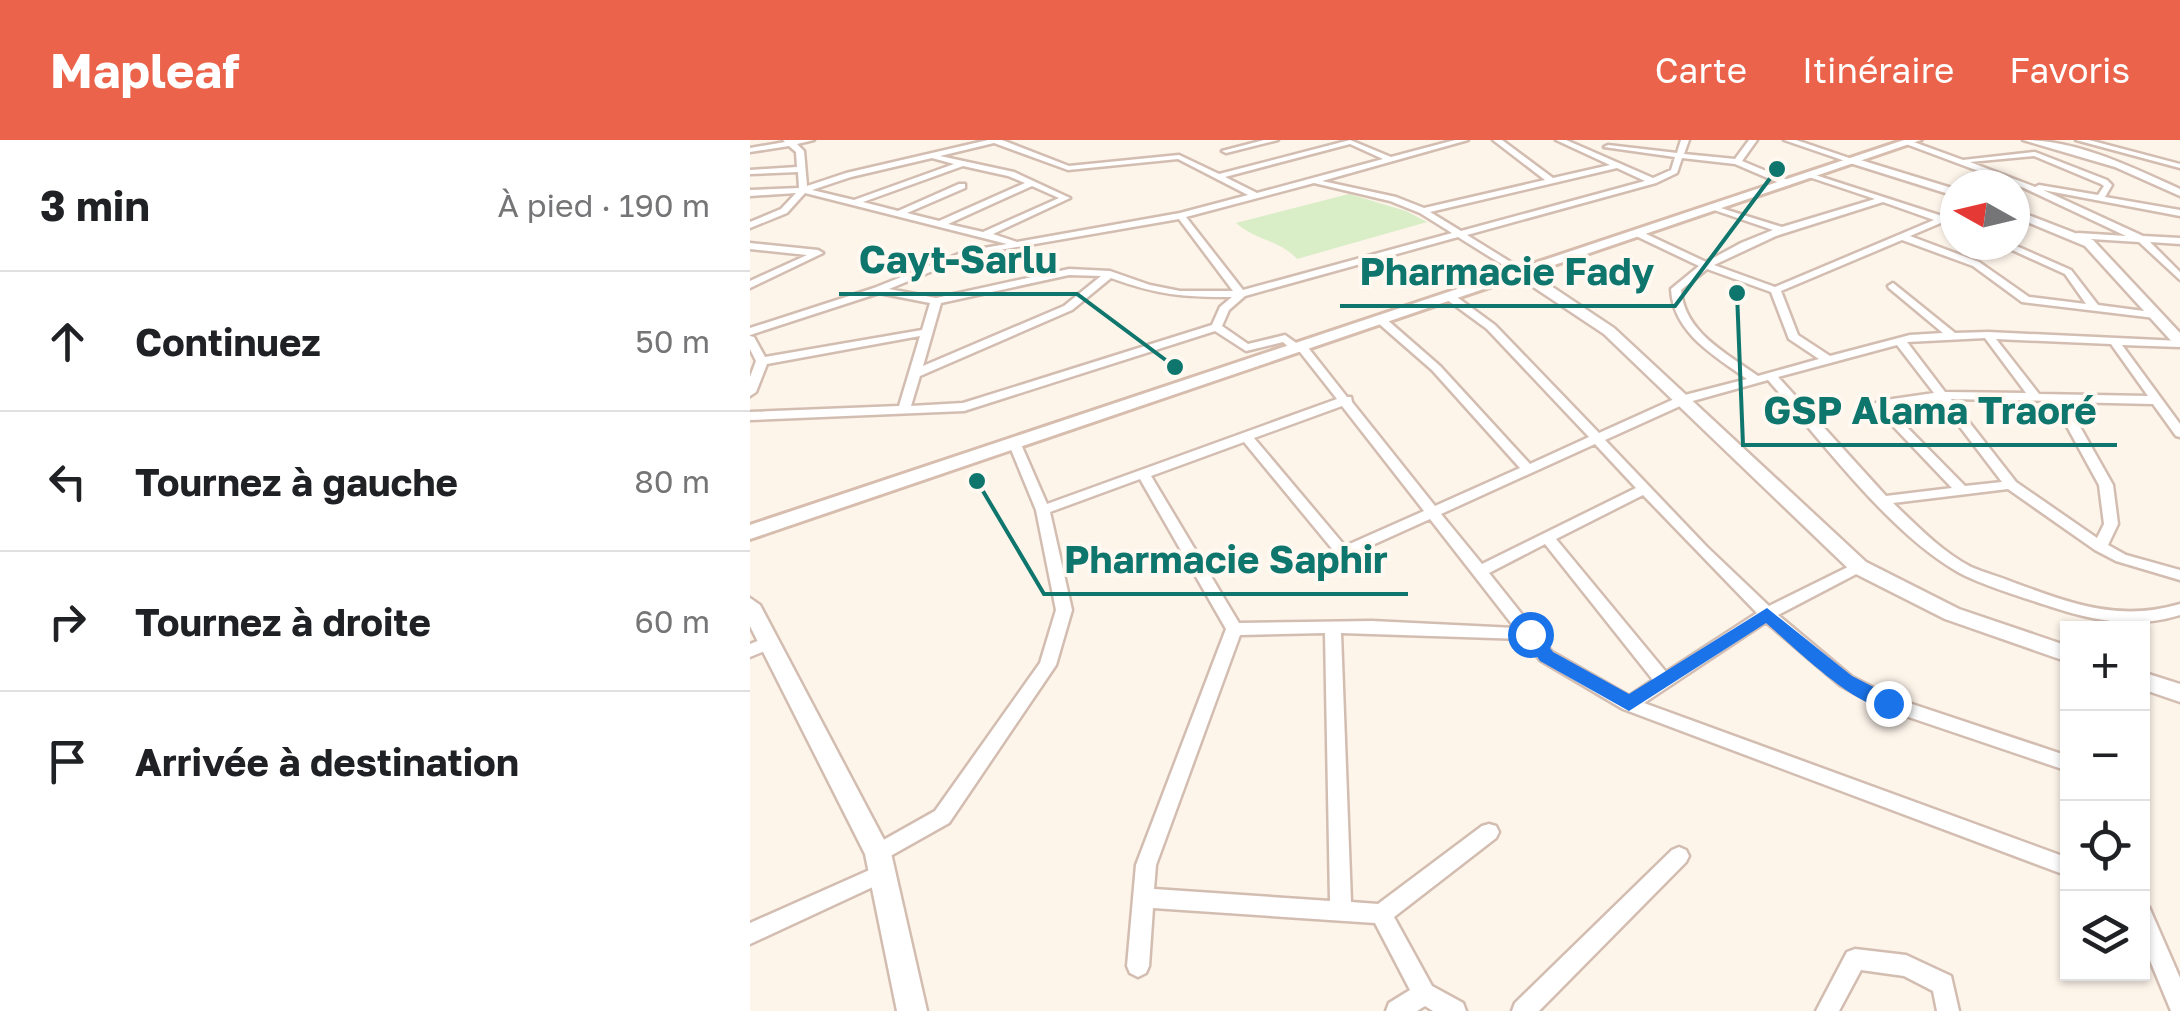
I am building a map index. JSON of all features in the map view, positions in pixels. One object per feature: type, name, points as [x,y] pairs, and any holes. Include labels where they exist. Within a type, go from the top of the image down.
[{"type":"main road","points":[[750,532],[1912,141]]},
{"type":"street","points":[[750,150],[810,140]]},
{"type":"street","points":[[750,194],[804,190],[995,140],[1068,168],[1180,158],[1258,197]]},
{"type":"street","points":[[1226,151],[1274,140]]},
{"type":"street","points":[[1421,140],[1439,147]]},
{"type":"street","points":[[750,392],[762,362],[750,336],[969,253],[1181,216],[1464,140]]},
{"type":"street","points":[[1497,140],[1552,181]]},
{"type":"street","points":[[1560,140],[1653,181]]},
{"type":"street","points":[[1576,150],[1582,140]]},
{"type":"street","points":[[878,290],[936,301],[1042,275],[1110,274],[1148,288],[1180,294],[1241,294],[1653,181],[1674,171],[1685,140]]},
{"type":"street","points":[[1737,162],[1754,140]]},
{"type":"street","points":[[1790,140],[1940,188]]},
{"type":"street","points":[[2080,140],[2180,166]]},
{"type":"street","points":[[750,225],[784,211],[804,190],[800,151],[792,141]]},
{"type":"street","points":[[1912,141],[1986,170]]},
{"type":"street","points":[[2039,141],[2141,174],[2180,192]]},
{"type":"street","points":[[1220,176],[1351,142],[1391,160]]},
{"type":"street","points":[[1590,156],[1612,144],[1737,162],[1788,183]]},
{"type":"street","points":[[1960,160],[2035,154],[2104,182],[2108,186],[2101,197]]},
{"type":"street","points":[[928,155],[1032,183],[1066,198],[986,234]]},
{"type":"street","points":[[2141,174],[2180,158]]},
{"type":"street","points":[[856,202],[962,163]]},
{"type":"street","points":[[1423,212],[1615,166]]},
{"type":"street","points":[[750,172],[803,169]]},
{"type":"street","points":[[1812,175],[1940,217]]},
{"type":"street","points":[[1314,182],[1393,199],[1460,232],[1610,331],[1860,566],[1952,614],[2060,651]]},
{"type":"street","points":[[940,224],[1032,183]]},
{"type":"street","points":[[898,214],[962,186]]},
{"type":"street","points":[[2030,186],[2180,213]]},
{"type":"street","points":[[2030,187],[2140,239],[2180,277]]},
{"type":"street","points":[[804,190],[1016,243]]},
{"type":"street","points":[[1882,200],[1782,230],[1707,266],[1676,289],[1674,302],[1681,316],[1707,342],[1765,379],[1885,500],[1948,559],[1966,570],[2098,615],[2132,617],[2171,614],[2180,609]]},
{"type":"street","points":[[1714,207],[1782,230]]},
{"type":"street","points":[[1181,216],[1241,294]]},
{"type":"street","points":[[2030,218],[2078,236],[2180,241]]},
{"type":"street","points":[[1639,234],[1707,266],[1774,290],[1940,224]]},
{"type":"street","points":[[2078,236],[2118,271],[2180,343]]},
{"type":"street","points":[[1904,238],[1976,264],[2026,300],[2154,315]]},
{"type":"street","points":[[750,246],[818,253],[750,284]]},
{"type":"street","points":[[2030,255],[2068,272],[2094,306]]},
{"type":"street","points":[[914,374],[1068,308],[1110,274]]},
{"type":"street","points":[[1893,286],[1950,334]]},
{"type":"street","points":[[1774,290],[1793,337],[1828,361]]},
{"type":"street","points":[[750,416],[964,407],[1216,326],[1224,309],[1241,294]]},
{"type":"street","points":[[1450,297],[1490,328],[1767,614],[1846,681],[1888,703],[2060,761]]},
{"type":"street","points":[[904,410],[936,301]]},
{"type":"street","points":[[1381,320],[1436,368],[1528,469]]},
{"type":"street","points":[[1216,326],[1246,348],[1285,338],[1299,348],[1347,400],[1546,656],[1629,704],[2060,864]]},
{"type":"street","points":[[762,362],[928,332]]},
{"type":"street","points":[[1248,437],[1344,553],[1685,399],[1900,341],[1950,334],[1988,334],[2180,343]]},
{"type":"street","points":[[1988,334],[2035,397]]},
{"type":"street","points":[[1900,341],[2011,486],[2100,547],[2121,558],[2180,575]]},
{"type":"street","points":[[2114,341],[2180,432]]},
{"type":"street","points":[[1962,491],[1879,405],[1940,396],[2154,400]]},
{"type":"street","points":[[2058,397],[2106,484],[2111,524],[2100,547]]},
{"type":"street","points":[[1043,510],[1347,400]]},
{"type":"street","points":[[750,934],[880,863],[942,817],[1048,665],[1064,610],[1043,510],[1014,442]]},
{"type":"street","points":[[1144,474],[1234,629]]},
{"type":"street","points":[[1885,500],[2011,486]]},
{"type":"street","points":[[1480,571],[1646,488]]},
{"type":"street","points":[[1547,537],[1664,680]]},
{"type":"street","points":[[1629,704],[1767,614],[1860,566]]},
{"type":"street","points":[[750,605],[759,647],[880,863],[912,1011]]},
{"type":"street","points":[[1234,629],[1333,627],[1530,634]]},
{"type":"street","points":[[1333,627],[1341,912]]},
{"type":"street","points":[[1138,966],[1146,865],[1234,629]]},
{"type":"street","points":[[2150,683],[2180,693]]},
{"type":"street","points":[[1142,898],[1381,914],[1489,832]]},
{"type":"street","points":[[1523,1011],[1679,856]]},
{"type":"street","points":[[1381,914],[1424,994],[1455,1011]]},
{"type":"street","points":[[2150,933],[2180,1005]]},
{"type":"street","points":[[1827,1011],[1855,959],[1906,966],[1943,984],[1948,1011]]},
{"type":"street","points":[[1397,1011],[1424,994]]},
{"type":"green space","points":[[1349,194],[1406,211],[1427,222],[1297,259],[1236,223]]},
{"type":"place","name":"Pharmacie Fady","points":[[1777,169]]},
{"type":"place","name":"GSP Alama Traoré","points":[[1737,293]]},
{"type":"place","name":"Cayt-Sarlu","points":[[1175,367]]},
{"type":"place","name":"Pharmacie Saphir","points":[[977,481]]},
{"type":"route","points":[[1530,634],[1546,656],[1629,704],[1767,614],[1846,681],[1888,703]]}]
